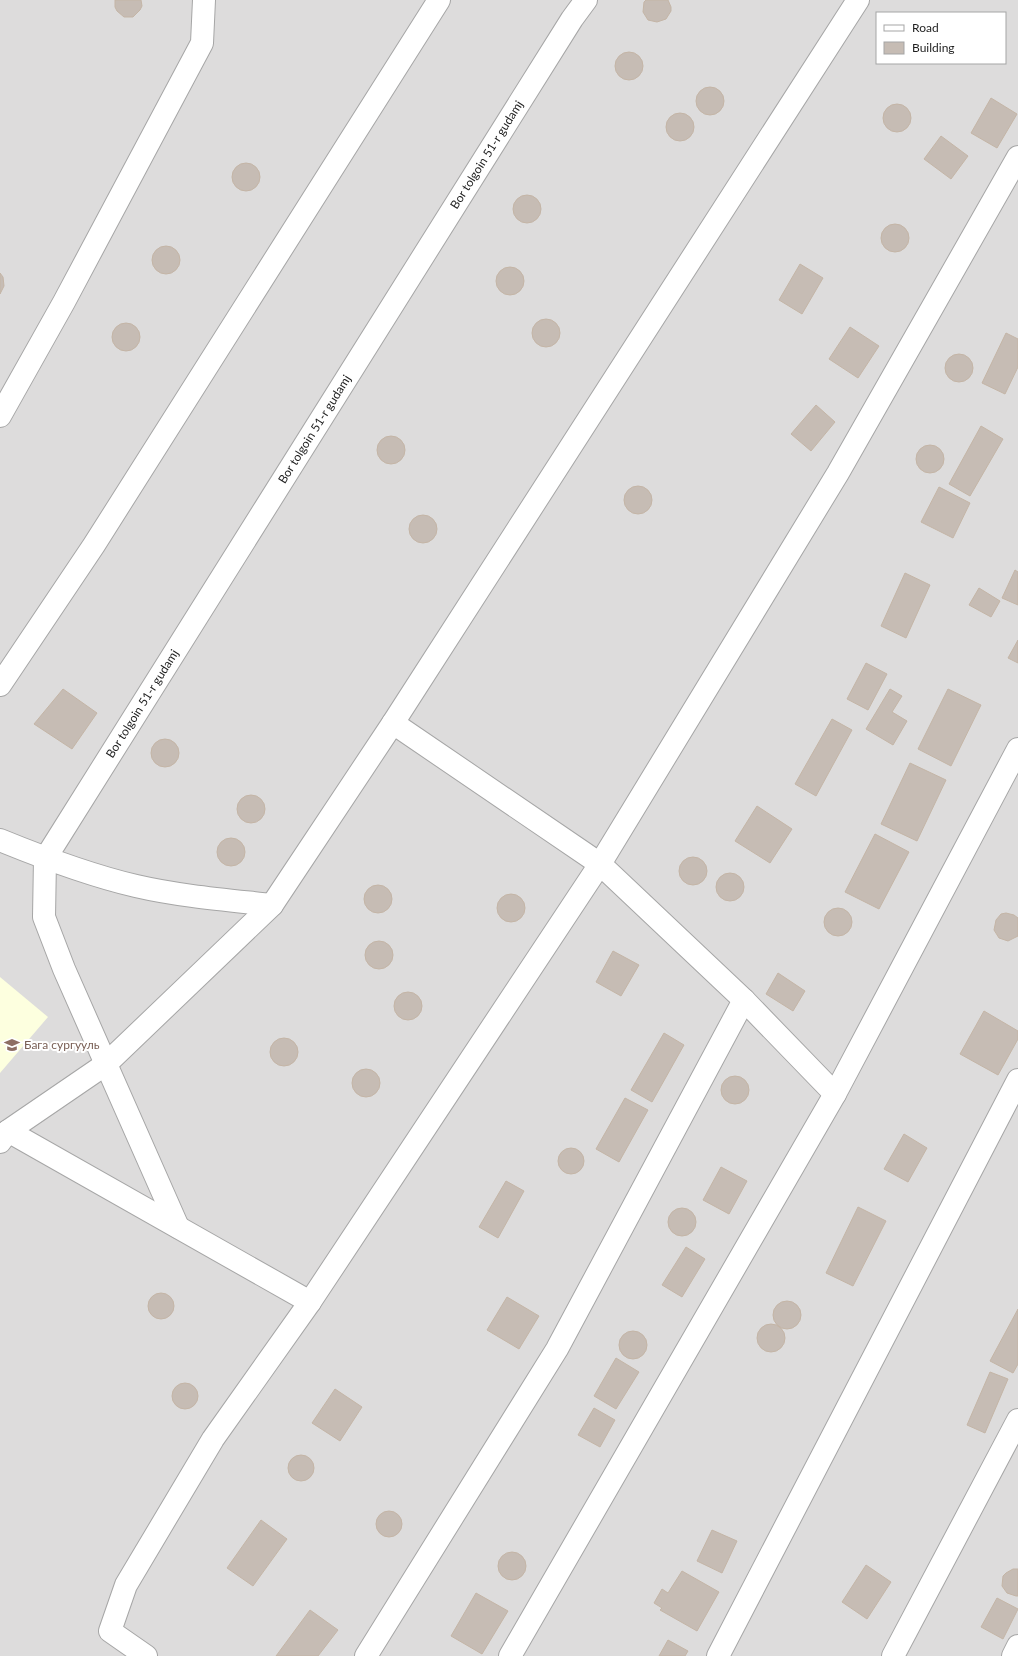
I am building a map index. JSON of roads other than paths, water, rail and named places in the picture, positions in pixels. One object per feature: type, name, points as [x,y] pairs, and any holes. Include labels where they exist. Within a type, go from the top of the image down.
[{"type":"street","points":[[0,416],[64,302],[202,42],[204,0]]},
{"type":"street","points":[[0,684],[94,545],[439,0]]},
{"type":"street","name":"Bor tolgoin 51-r gudamj","points":[[45,859],[563,32],[586,0]]},
{"type":"street","points":[[310,1302],[178,1227],[4,1136],[106,1064],[272,904],[393,723],[858,0]]},
{"type":"street","points":[[146,1656],[110,1631],[126,1585],[213,1439],[310,1302],[600,864],[838,473],[1018,157]]},
{"type":"street","points":[[393,723],[600,864],[744,1000],[835,1094]]},
{"type":"street","points":[[510,1656],[835,1094],[1018,749]]},
{"type":"street","points":[[0,840],[45,859],[136,886],[203,897],[272,904]]},
{"type":"street","points":[[45,859],[44,917],[64,969],[178,1227]]},
{"type":"street","points":[[366,1656],[557,1350],[744,1000]]},
{"type":"street","points":[[718,1656],[1018,1080]]},
{"type":"street","points":[[893,1656],[1018,1420]]},
{"type":"street","points":[[1013,1656],[1018,1646]]},
{"type":"place","name":"Бага сургууль","points":[[12,1045]]}]
